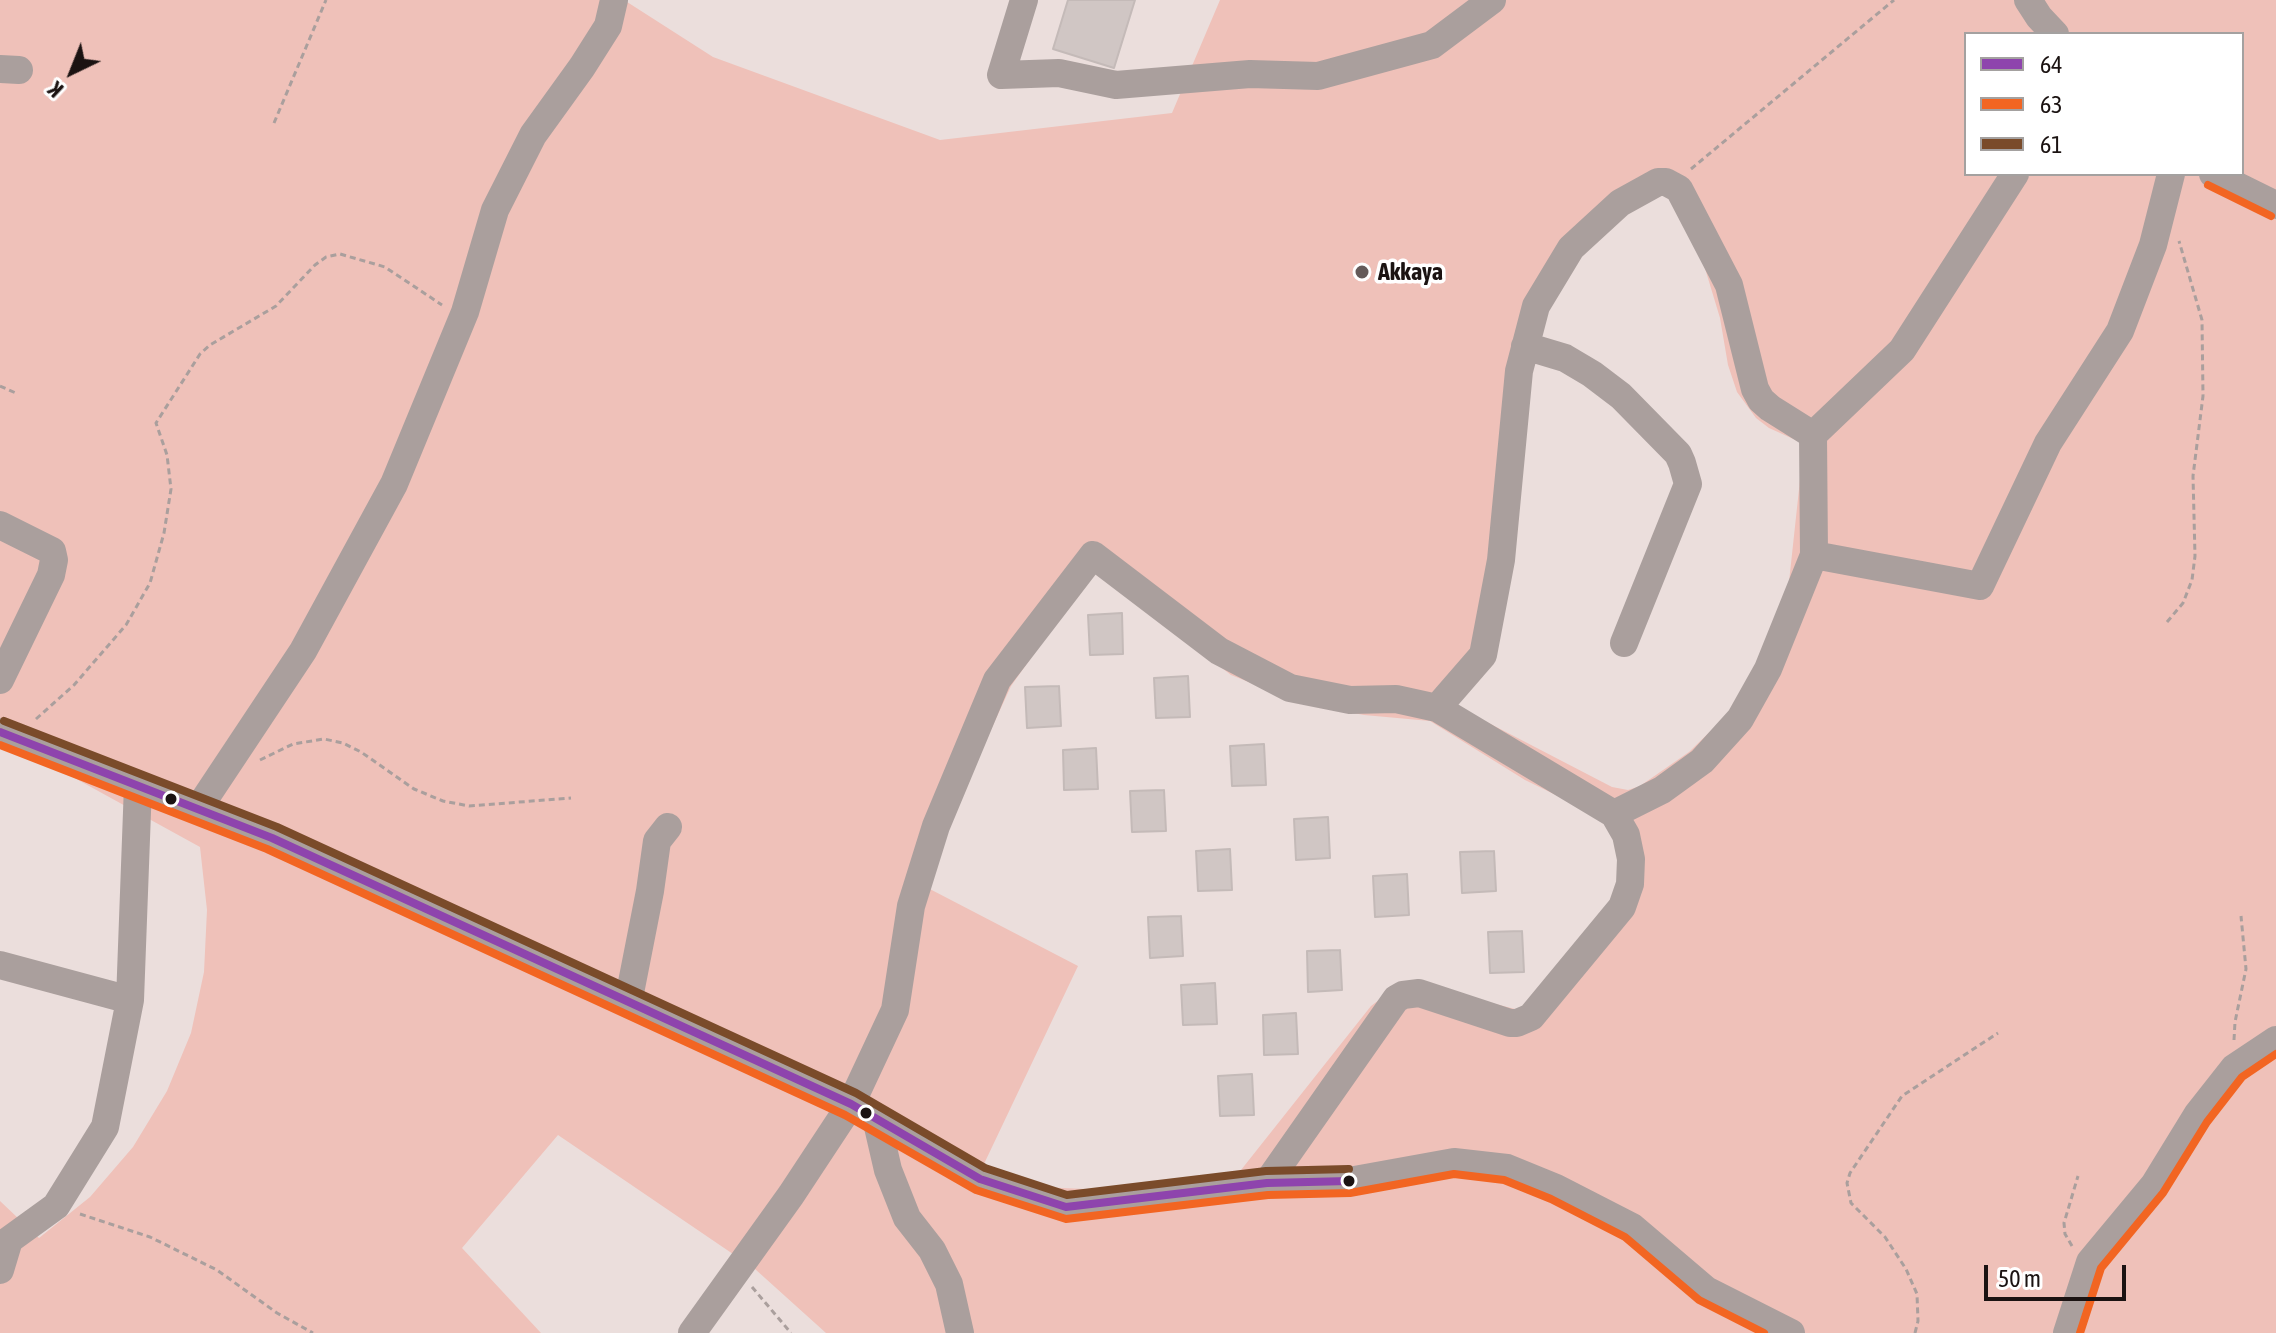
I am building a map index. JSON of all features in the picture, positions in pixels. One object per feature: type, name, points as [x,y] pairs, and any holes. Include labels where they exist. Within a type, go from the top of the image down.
[{"type":"street","points":[[198,809],[303,651],[394,484],[462,318],[495,210],[533,135],[608,26],[614,0]]},
{"type":"street","points":[[1024,0],[1001,75],[1059,73],[1116,85],[1250,74],[1318,76],[1432,45],[1492,0]]},
{"type":"street","points":[[2028,0],[2053,32]]},
{"type":"street","points":[[1614,814],[1662,790],[1702,761],[1740,719],[1768,669],[1814,555],[1813,435],[1902,350],[2014,176]]},
{"type":"street","points":[[1814,555],[1980,586],[2048,443],[2120,331],[2153,245],[2170,176]]},
{"type":"street","points":[[2217,176],[2276,205]]},
{"type":"street","points":[[1437,708],[1483,655],[1501,560],[1519,371],[1536,306],[1571,248],[1620,203],[1658,182],[1673,184],[1679,189],[1729,285],[1755,389],[1770,408],[1813,435]]},
{"type":"street","points":[[1525,346],[1565,358],[1592,374],[1621,396],[1678,454],[1682,463],[1688,484],[1624,643]]},
{"type":"street","points":[[0,525],[52,551],[54,560],[51,575],[0,680]]},
{"type":"street","points":[[692,1333],[738,1269],[864,1112],[895,1010],[911,906],[936,826],[997,680],[1093,555],[1219,651],[1290,688],[1350,700],[1396,699],[1437,708],[1614,814],[1626,835],[1631,859],[1630,884],[1622,907],[1531,1017],[1510,1023],[1419,993],[1396,999],[1267,1183]]},
{"type":"street","points":[[8,735],[272,838],[864,1112],[980,1179],[1066,1207],[1267,1183],[1349,1181],[1454,1162],[1507,1168],[1556,1188],[1632,1227],[1706,1290],[1791,1333]]},
{"type":"street","points":[[0,1270],[9,1240],[56,1206],[105,1127],[130,1000],[138,785]]},
{"type":"street","points":[[628,1003],[657,841],[668,827]]},
{"type":"street","points":[[0,965],[130,1000]]},
{"type":"street","points":[[2067,1333],[2090,1262],[2154,1185],[2197,1115],[2234,1068],[2276,1040]]},
{"type":"street","points":[[864,1112],[907,1218],[932,1250],[949,1284],[960,1333]]},
{"type":"path","points":[[274,123],[326,0]]},
{"type":"path","points":[[1673,184],[1894,0]]},
{"type":"path","points":[[2167,622],[2183,603],[2192,580],[2195,556],[2193,476],[2203,396],[2202,320],[2179,239]]},
{"type":"path","points":[[8,735],[74,685],[126,625],[150,583],[164,533],[171,489],[167,455],[156,423],[200,354],[276,306],[326,257],[340,254],[385,267],[462,318]]},
{"type":"path","points":[[0,386],[18,394]]},
{"type":"path","points":[[257,762],[293,744],[324,739],[343,743],[361,752],[414,789],[443,801],[469,806],[571,798]]},
{"type":"path","points":[[2234,1068],[2235,1022],[2246,969],[2241,916]]},
{"type":"path","points":[[1915,1333],[1917,1294],[1906,1269],[1885,1237],[1851,1203],[1847,1183],[1850,1173],[1902,1096],[1998,1033]]},
{"type":"path","points":[[2078,1176],[2064,1223],[2071,1244],[2090,1262]]},
{"type":"path","points":[[56,1206],[150,1237],[217,1270],[277,1313],[313,1333]]},
{"type":"path","points":[[738,1269],[791,1333]]},
{"type":"shaded area","points":[[0,0],[624,0],[713,57],[940,140],[1172,113],[1220,0],[2276,0],[2276,1333],[826,1333],[755,1269],[558,1135],[462,1248],[541,1333],[0,1333],[0,1201],[39,1238],[90,1197],[133,1147],[167,1091],[191,1033],[204,972],[207,910],[200,847],[0,737]],"holes":[[[1661,193],[1673,197],[1704,265],[1737,392],[1756,418],[1769,428],[1800,442],[1800,480],[1789,582],[1753,677],[1725,717],[1689,752],[1640,786],[1628,790],[1612,787],[1454,705],[1512,569],[1534,338],[1568,269],[1624,214]],[[1094,569],[1231,675],[1332,709],[1430,721],[1525,780],[1597,815],[1613,836],[1622,875],[1613,911],[1523,1011],[1404,981],[1371,1006],[1241,1170],[1201,1179],[1086,1189],[1039,1187],[983,1166],[1078,966],[924,886],[959,799],[1011,686]]]},
{"type":"building","points":[[1068,0],[1135,0],[1114,68],[1053,49]]},
{"type":"building","points":[[1122,613],[1123,654],[1090,655],[1088,615]]},
{"type":"building","points":[[1188,676],[1190,717],[1156,718],[1154,678]]},
{"type":"building","points":[[1059,686],[1061,726],[1027,728],[1025,687]]},
{"type":"building","points":[[1264,744],[1266,785],[1232,786],[1230,746]]},
{"type":"building","points":[[1096,748],[1098,789],[1064,790],[1063,750]]},
{"type":"building","points":[[1164,790],[1166,831],[1132,832],[1130,791]]},
{"type":"building","points":[[1328,817],[1330,858],[1296,860],[1294,819]]},
{"type":"building","points":[[1230,849],[1232,890],[1198,891],[1196,851]]},
{"type":"building","points":[[1494,851],[1496,891],[1462,893],[1460,852]]},
{"type":"building","points":[[1407,874],[1409,915],[1375,917],[1373,876]]},
{"type":"building","points":[[1181,916],[1183,956],[1150,958],[1148,917]]},
{"type":"building","points":[[1522,931],[1524,972],[1490,973],[1488,932]]},
{"type":"building","points":[[1340,950],[1342,990],[1308,992],[1307,951]]},
{"type":"building","points":[[1215,983],[1217,1024],[1183,1025],[1181,985]]},
{"type":"building","points":[[1296,1013],[1298,1054],[1264,1055],[1263,1015]]},
{"type":"building","points":[[1252,1074],[1254,1115],[1220,1116],[1218,1076]]},
{"type":"transit line","name":"63","points":[[2208,185],[2271,216]]},
{"type":"transit line","name":"61","points":[[4,721],[277,827],[856,1093],[985,1168],[1067,1195],[1266,1171],[1349,1169]]},
{"type":"transit line","name":"64","points":[[0,732],[272,838],[851,1104],[980,1179],[1066,1207],[1267,1183],[1349,1181]]},
{"type":"transit line","name":"63","points":[[0,745],[267,849],[845,1115],[976,1190],[1066,1219],[1268,1195],[1350,1193],[1454,1174],[1504,1180],[1551,1199],[1625,1237],[1699,1300],[1764,1333]]},
{"type":"transit line","name":"63","points":[[2080,1333],[2101,1268],[2163,1193],[2207,1122],[2242,1077],[2276,1054]]},
{"type":"place","name":"Akkaya","points":[[1362,272]]}]
